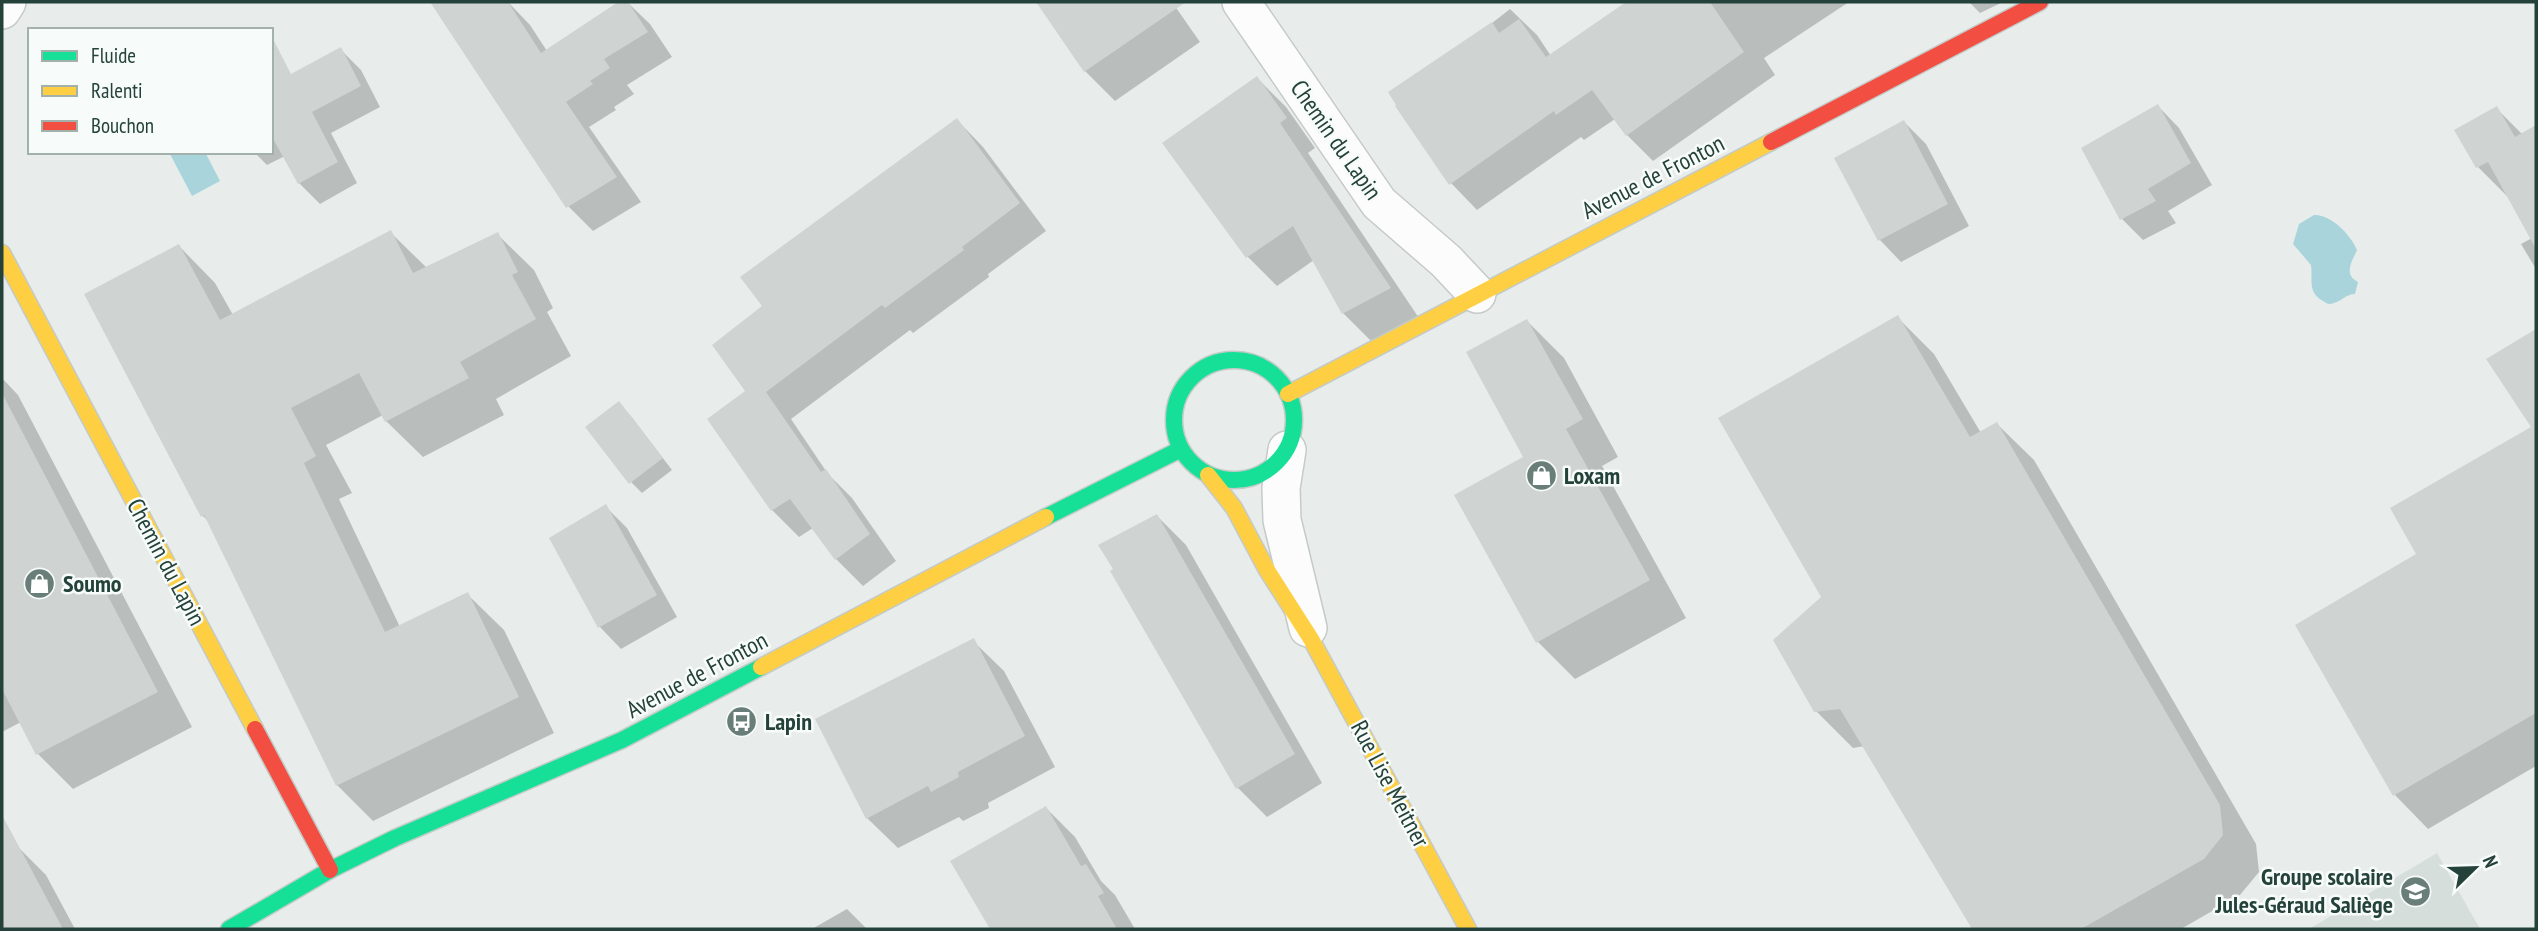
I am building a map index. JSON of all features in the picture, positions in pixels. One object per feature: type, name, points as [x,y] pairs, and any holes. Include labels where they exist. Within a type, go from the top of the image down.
[{"type":"main road","name":"Avenue de Fronton","points":[[1288,394],[2040,2]]},
{"type":"main road","name":"Chemin du Lapin","points":[[2,253],[330,870]]},
{"type":"main road","points":[[1234,360],[1261,367],[1277,378],[1288,394],[1294,411],[1294,429],[1287,450],[1269,467],[1251,477],[1238,481],[1208,475],[1193,464],[1181,449],[1175,431],[1175,412],[1180,393],[1191,378],[1206,366],[1234,360]]},
{"type":"main road","name":"Avenue de Fronton","points":[[229,929],[330,870],[395,838],[622,740],[968,557],[1181,449]]},
{"type":"main road","name":"Rue Lise Meitner","points":[[1208,475],[1234,508],[1311,639],[1468,929]]},
{"type":"street","points":[[2,10],[7,2]]},
{"type":"street","name":"Chemin du Lapin","points":[[1241,2],[1379,203],[1446,261],[1477,294]]},
{"type":"street","name":"Rue Lise Meitner","points":[[1287,450],[1282,488],[1282,520],[1311,639]]},
{"type":"shaded area","name":"Groupe scolaire Jules-Géraud Saliège","points":[[2437,853],[2480,929],[2309,929]]},
{"type":"water","points":[[170,154],[206,154],[220,181],[192,196]]},
{"type":"water","points":[[2314,215],[2327,218],[2340,227],[2357,250],[2350,272],[2358,282],[2355,294],[2330,304],[2315,294],[2311,265],[2293,244],[2299,224]]},
{"type":"building","points":[[430,2],[508,2],[541,53],[618,2],[628,2],[648,32],[604,59],[610,68],[590,81],[593,84],[566,102],[617,177],[566,208]]},
{"type":"building","points":[[1036,2],[1186,2],[1084,72]]},
{"type":"building","points":[[1626,2],[1710,2],[1744,52],[1626,136],[1592,90],[1556,115],[1554,111],[1449,185],[1388,92],[1492,22],[1499,33],[1519,19],[1546,57]]},
{"type":"building","points":[[273,39],[291,74],[341,47],[361,86],[312,112],[338,162],[298,184],[273,139]]},
{"type":"building","points":[[1257,76],[1287,118],[1280,123],[1391,288],[1342,314],[1293,226],[1246,258],[1162,143]]},
{"type":"building","points":[[2158,104],[2191,163],[2148,189],[2156,201],[2120,220],[2081,148]]},
{"type":"building","points":[[2497,106],[2515,137],[2536,125],[2536,249],[2488,162],[2476,168],[2454,130]]},
{"type":"building","points":[[957,118],[1020,203],[962,247],[964,250],[885,308],[882,305],[766,392],[821,472],[826,469],[870,534],[835,560],[790,499],[771,511],[707,419],[745,391],[712,345],[762,306],[740,277]]},
{"type":"building","points":[[1904,120],[1948,204],[1878,241],[1834,158]]},
{"type":"building","points":[[391,230],[413,273],[498,232],[518,272],[512,275],[536,319],[460,362],[469,378],[385,422],[359,373],[291,408],[316,456],[304,463],[385,632],[468,592],[519,697],[336,786],[204,515],[201,517],[84,294],[179,244],[220,320]]},
{"type":"building","points":[[1898,315],[1970,437],[1997,422],[2220,805],[2223,835],[2204,859],[2081,929],[1972,929],[1840,709],[1814,712],[1773,640],[1821,597],[1718,418]]},
{"type":"building","name":"Loxam","points":[[1527,319],[1583,419],[1566,429],[1650,580],[1536,643],[1454,495],[1523,457],[1466,352]]},
{"type":"building","points":[[2536,329],[2536,713],[2393,796],[2295,625],[2416,554],[2390,508],[2531,427],[2486,359]]},
{"type":"building","name":"Soumo","points":[[2,393],[158,692],[36,755],[2,689]]},
{"type":"building","points":[[619,401],[663,458],[629,484],[585,427]]},
{"type":"building","points":[[606,504],[657,595],[598,628],[549,538]]},
{"type":"building","points":[[1157,514],[1295,754],[1236,789],[1110,571],[1113,569],[1098,545]]},
{"type":"building","points":[[974,638],[1025,736],[958,772],[959,777],[931,792],[928,786],[866,819],[815,719]]},
{"type":"building","points":[[1046,806],[1081,866],[1086,864],[1104,893],[1098,896],[1117,929],[990,929],[950,861]]},
{"type":"building","points":[[2,815],[38,882],[63,929],[2,929]]},
{"type":"traffic: fast","points":[[1234,360],[1257,365],[1276,378],[1289,397],[1294,420],[1289,443],[1276,462],[1257,475],[1234,480],[1211,475],[1192,462],[1179,443],[1174,420],[1179,397],[1192,378],[1211,365],[1234,360]]},
{"type":"traffic: fast","points":[[1046,517],[1181,449]]},
{"type":"traffic: fast","points":[[229,929],[330,870],[395,838],[622,740],[761,667]]},
{"type":"traffic: slow","points":[[1288,394],[1771,142]]},
{"type":"traffic: slow","points":[[2,253],[255,729]]},
{"type":"traffic: slow","points":[[1208,475],[1234,508],[1267,570],[1311,639],[1468,929]]},
{"type":"traffic: slow","points":[[761,667],[1046,517]]},
{"type":"traffic: jam","points":[[1771,142],[2040,2]]},
{"type":"traffic: jam","points":[[255,729],[330,870]]},
{"type":"place","name":"Loxam","points":[[1541,476]]},
{"type":"place","name":"Soumo","points":[[40,584]]},
{"type":"place","name":"Lapin","points":[[742,722]]},
{"type":"place","name":"Groupe scolaire Jules-Géraud Saliège","points":[[2416,891]]}]
